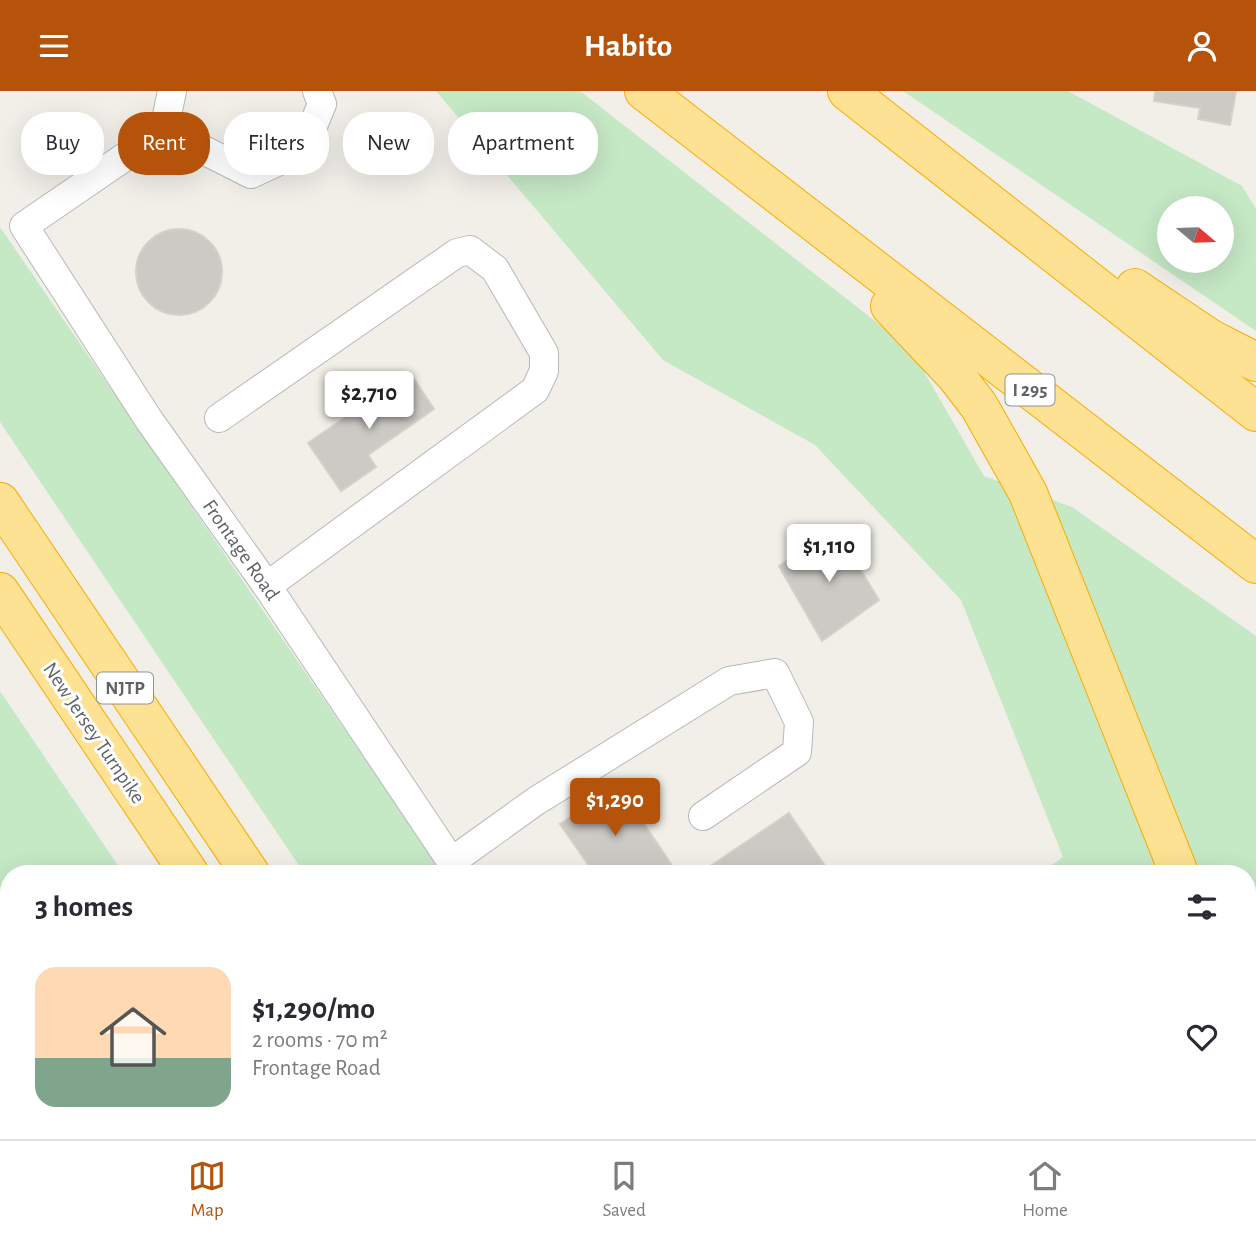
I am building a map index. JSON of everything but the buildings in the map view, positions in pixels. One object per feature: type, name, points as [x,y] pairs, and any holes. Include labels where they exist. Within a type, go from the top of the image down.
[{"type":"highway","name":"I 295","points":[[644,91],[1256,564]]},
{"type":"highway","points":[[847,91],[1256,412]]},
{"type":"highway","points":[[876,115],[1211,339],[1256,362]]},
{"type":"highway","points":[[805,215],[956,376],[979,406],[1008,454],[1028,493],[1177,865]]},
{"type":"highway","name":"NJTP","points":[[0,502],[245,865]]},
{"type":"highway","name":"New Jersey Turnpike","points":[[0,592],[184,865]]},
{"type":"street","points":[[168,112],[172,91]]},
{"type":"street","points":[[210,153],[251,174],[303,150],[322,104],[317,91]]},
{"type":"street","name":"Frontage Road","points":[[118,162],[24,226],[156,430],[267,586],[453,865]]},
{"type":"street","points":[[219,418],[457,253],[470,250],[495,269],[544,353],[544,371],[535,390],[267,586]]},
{"type":"street","points":[[459,865],[536,801],[729,681],[775,673],[799,722],[797,752],[703,816]]},
{"type":"green space","points":[[436,91],[580,91],[911,349],[984,476],[1072,507],[1256,636],[1256,865],[1052,865],[1063,857],[961,600],[815,445],[663,360],[507,175],[598,175],[598,112],[454,112]]},
{"type":"green space","points":[[903,91],[1068,91],[1242,186],[1256,209],[1256,331],[1171,273],[1234,273],[1234,196],[1157,196],[1157,264]]},
{"type":"green space","points":[[0,227],[438,865],[299,865],[0,422]]},
{"type":"green space","points":[[0,691],[118,865],[0,865]]}]
